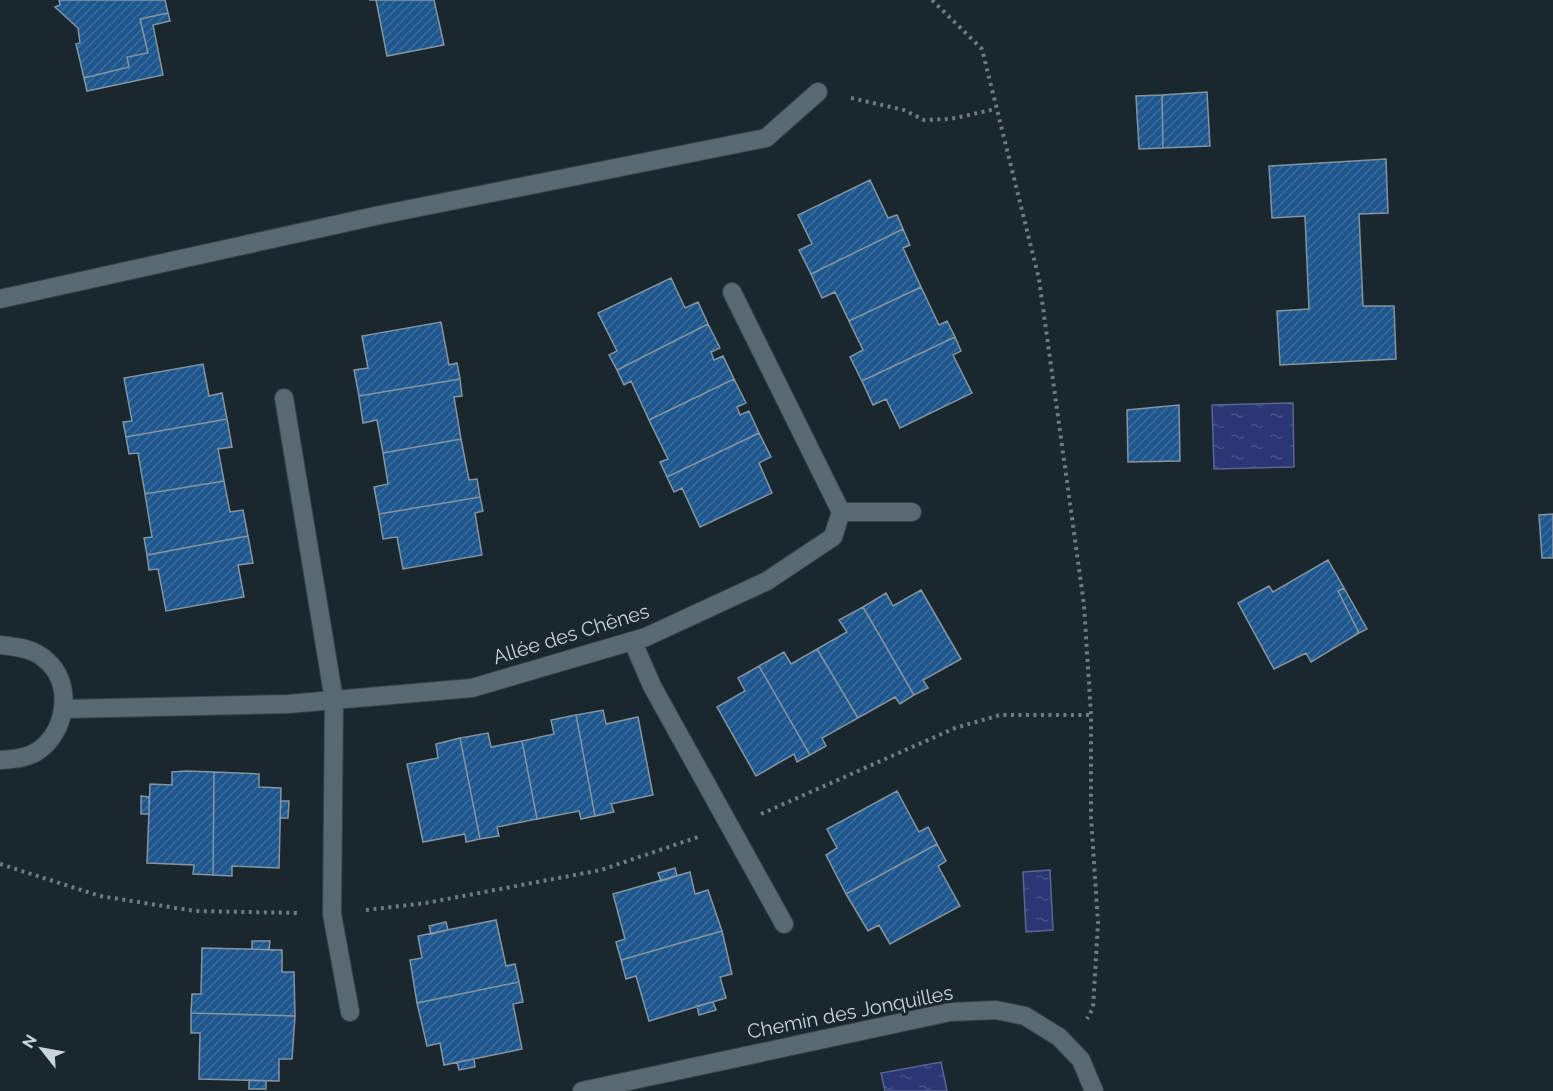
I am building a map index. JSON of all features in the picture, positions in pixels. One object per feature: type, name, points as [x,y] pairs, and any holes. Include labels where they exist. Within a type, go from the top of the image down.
[{"type":"street","points":[[0,298],[380,214],[766,138],[818,92]]},
{"type":"street","points":[[732,292],[841,512],[912,512]]},
{"type":"street","points":[[285,398],[334,700],[332,914],[350,1012]]},
{"type":"street","name":"Allée des Chênes","points":[[64,710],[288,704],[472,688],[633,642],[767,581],[832,537],[841,512]]},
{"type":"street","points":[[633,642],[652,686],[784,924]]},
{"type":"street","points":[[0,645],[25,648],[48,661],[61,683],[64,710],[57,731],[43,748],[22,758],[0,760]]},
{"type":"street","name":"Chemin des Jonquilles","points":[[582,1091],[950,1012],[996,1010],[1025,1016],[1059,1037],[1081,1060],[1094,1091]]},
{"type":"path","points":[[932,0],[981,49],[996,109],[1040,290],[1083,605],[1091,715],[1091,817],[1098,922],[1093,1008],[1070,1049]]},
{"type":"path","points":[[818,92],[880,103],[904,110],[924,120],[950,119],[996,109]]},
{"type":"path","points":[[0,864],[100,896],[195,911],[332,914],[426,903],[601,870],[730,827],[955,728],[1000,715],[1091,715]]},
{"type":"water","points":[[1293,403],[1294,467],[1214,469],[1212,405]]},
{"type":"water","points":[[1050,870],[1053,930],[1026,932],[1023,872]]},
{"type":"water","points":[[941,1062],[947,1091],[885,1091],[881,1073]]},
{"type":"building","points":[[59,0],[165,0],[168,13],[140,19],[148,53],[127,57],[129,67],[84,78],[76,44],[80,43],[78,28],[55,7],[60,5]]},
{"type":"building","points":[[376,0],[434,0],[444,45],[387,56]]},
{"type":"building","points":[[168,13],[170,21],[153,25],[163,75],[87,91],[84,78],[129,67],[127,57],[148,53],[140,19]]},
{"type":"building","points":[[1207,92],[1210,146],[1163,148],[1162,95]]},
{"type":"building","points":[[1162,95],[1163,148],[1139,149],[1136,96]]},
{"type":"building","points":[[1386,159],[1388,213],[1359,214],[1363,306],[1394,306],[1396,359],[1280,365],[1277,311],[1309,309],[1305,216],[1272,218],[1269,166]]},
{"type":"building","points":[[870,180],[888,218],[897,215],[903,229],[811,274],[799,250],[812,244],[798,215]]},
{"type":"building","points":[[903,229],[910,245],[903,248],[921,287],[849,321],[835,292],[822,298],[811,274]]},
{"type":"building","points":[[671,278],[685,308],[698,302],[708,324],[617,370],[609,355],[617,351],[598,313]]},
{"type":"building","points":[[921,287],[939,325],[947,321],[955,337],[862,381],[850,357],[863,350],[849,321]]},
{"type":"building","points":[[441,322],[449,365],[457,363],[460,379],[359,396],[354,370],[368,368],[362,336]]},
{"type":"building","points":[[708,324],[720,348],[711,352],[714,360],[723,356],[734,379],[649,420],[631,381],[624,385],[617,370]]},
{"type":"building","points":[[955,337],[961,351],[953,355],[972,393],[900,428],[886,399],[873,405],[862,381]]},
{"type":"building","points":[[203,364],[209,396],[222,393],[227,419],[126,437],[123,422],[132,421],[124,378]]},
{"type":"building","points":[[460,379],[462,396],[454,397],[461,439],[383,453],[377,420],[363,423],[359,396]]},
{"type":"building","points":[[734,379],[746,403],[737,407],[740,415],[749,411],[759,433],[667,477],[660,462],[668,459],[649,420]]},
{"type":"building","points":[[1179,405],[1180,461],[1128,462],[1127,410]]},
{"type":"building","points":[[227,419],[232,447],[218,449],[224,481],[145,494],[138,453],[129,454],[126,437]]},
{"type":"building","points":[[759,433],[771,457],[759,463],[772,493],[700,527],[682,488],[674,492],[667,477]]},
{"type":"building","points":[[461,439],[469,480],[477,479],[480,497],[379,514],[374,487],[388,484],[383,453]]},
{"type":"building","points":[[224,481],[230,512],[243,510],[248,536],[147,555],[144,538],[152,537],[145,494]]},
{"type":"building","points":[[480,497],[483,511],[475,513],[482,555],[403,569],[397,537],[383,539],[379,514]]},
{"type":"building","points":[[1553,514],[1553,558],[1542,558],[1539,515]]},
{"type":"building","points":[[248,536],[253,563],[238,565],[244,597],[166,611],[158,569],[149,570],[147,555]]},
{"type":"building","points":[[1328,560],[1344,588],[1338,591],[1359,633],[1311,662],[1306,653],[1274,669],[1238,603],[1269,586],[1273,592]]},
{"type":"building","points":[[1344,588],[1367,629],[1359,633],[1338,591]]},
{"type":"building","points":[[921,590],[961,659],[923,680],[928,688],[914,695],[863,607],[886,593],[893,606]]},
{"type":"building","points":[[863,607],[914,695],[900,704],[895,697],[858,718],[817,649],[847,632],[839,620]]},
{"type":"building","points":[[817,649],[858,718],[822,738],[826,746],[810,755],[759,666],[784,652],[791,664]]},
{"type":"building","points":[[759,666],[810,755],[797,762],[794,754],[756,776],[717,707],[745,691],[738,678]]},
{"type":"building","points":[[603,710],[606,724],[638,717],[653,795],[611,804],[614,812],[595,816],[576,715]]},
{"type":"building","points":[[576,715],[595,816],[581,819],[579,811],[537,819],[522,741],[554,734],[551,720]]},
{"type":"building","points":[[488,733],[491,747],[522,741],[537,819],[497,827],[499,836],[480,839],[460,738]]},
{"type":"building","points":[[460,738],[480,839],[466,842],[465,834],[423,842],[407,764],[438,758],[436,744]]},
{"type":"building","points":[[172,772],[214,772],[213,875],[193,874],[194,865],[147,863],[150,784],[172,785]]},
{"type":"building","points":[[214,772],[259,774],[259,787],[281,788],[279,868],[232,866],[232,876],[213,875]]},
{"type":"building","points":[[897,791],[919,832],[928,827],[937,844],[846,894],[826,855],[837,848],[827,829]]},
{"type":"building","points":[[141,796],[149,797],[149,814],[141,814]]},
{"type":"building","points":[[281,801],[289,801],[288,818],[280,818]]},
{"type":"building","points":[[937,844],[946,861],[938,866],[960,906],[890,944],[879,925],[868,931],[846,894]]},
{"type":"building","points":[[675,868],[677,876],[661,881],[658,873]]},
{"type":"building","points":[[690,872],[695,894],[708,890],[722,931],[621,960],[616,942],[625,939],[613,894]]},
{"type":"building","points":[[496,920],[506,966],[515,964],[519,982],[417,1003],[410,960],[422,958],[418,936]]},
{"type":"building","points":[[446,922],[448,930],[431,934],[429,926]]},
{"type":"building","points":[[722,931],[732,974],[720,977],[726,998],[649,1021],[636,976],[626,979],[621,960]]},
{"type":"building","points":[[252,941],[270,941],[269,950],[252,949]]},
{"type":"building","points":[[202,948],[282,950],[282,972],[294,972],[295,1016],[191,1013],[192,994],[201,994]]},
{"type":"building","points":[[519,982],[523,1002],[513,1004],[522,1049],[444,1065],[440,1043],[427,1046],[417,1003]]},
{"type":"building","points":[[713,1002],[716,1010],[699,1015],[697,1006]]},
{"type":"building","points":[[191,1013],[295,1016],[292,1059],[279,1059],[279,1081],[199,1079],[200,1033],[191,1033]]},
{"type":"building","points":[[474,1059],[475,1067],[459,1070],[457,1062]]},
{"type":"building","points":[[249,1080],[266,1081],[266,1089],[249,1089]]}]
